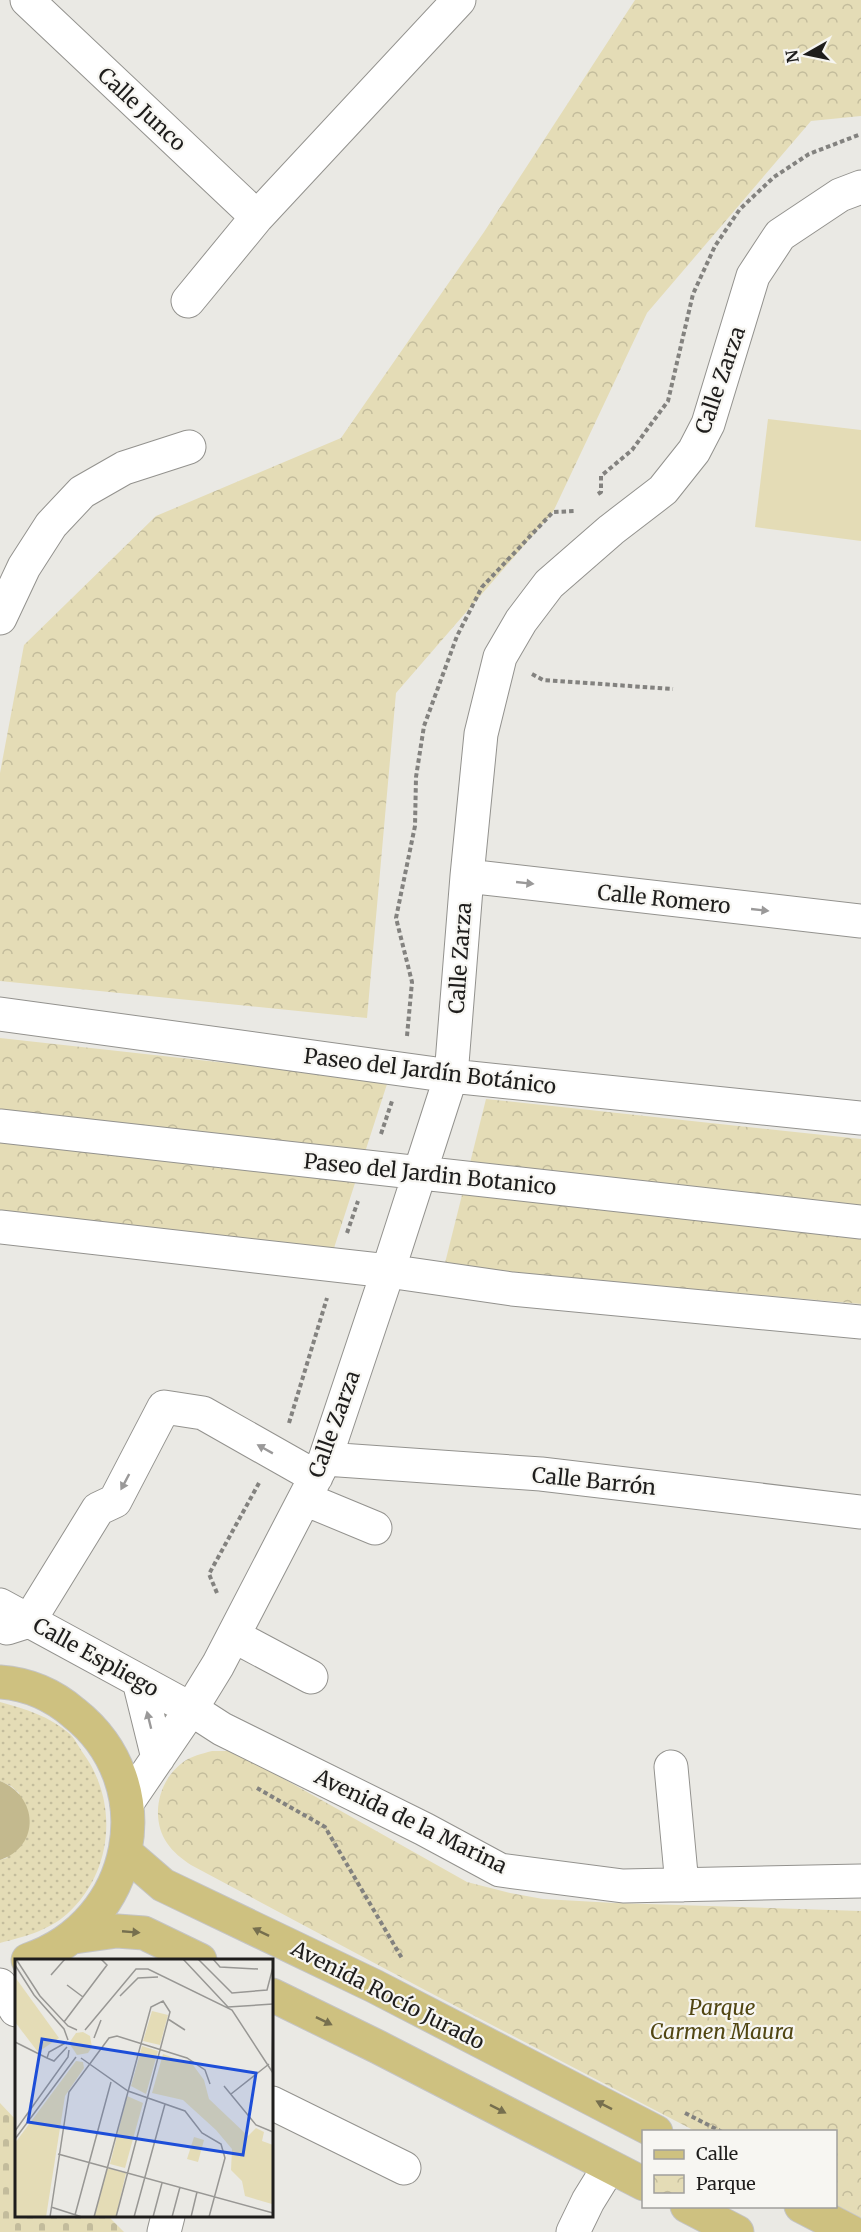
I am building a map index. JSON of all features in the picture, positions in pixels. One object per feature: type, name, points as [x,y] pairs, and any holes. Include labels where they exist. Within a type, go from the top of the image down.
[{"type":"main road","points":[[0,1682],[18,1684],[58,1699],[92,1726],[115,1762],[128,1803],[126,1853],[115,1885],[98,1913],[74,1937],[36,1959]]},
{"type":"main road","name":"Avenida Rocío Jurado","points":[[126,1853],[163,1885],[374,1986],[652,2130]]},
{"type":"main road","points":[[74,1937],[117,1931],[144,1933],[198,1959]]},
{"type":"main road","points":[[0,1966],[15,1963]]},
{"type":"main road","points":[[273,1995],[642,2183]]},
{"type":"main road","points":[[691,2208],[737,2232]]},
{"type":"main road","points":[[805,2208],[851,2232]]},
{"type":"street","name":"Calle Junco","points":[[27,0],[257,217]]},
{"type":"street","points":[[188,301],[257,217],[459,0]]},
{"type":"street","name":"Calle Zarza","points":[[128,1803],[191,1709],[234,1636],[315,1478],[388,1271],[451,1076],[466,876],[481,734],[501,657],[521,621],[549,584],[611,530],[663,490],[694,451],[708,424],[753,276],[780,235],[840,195],[861,187]]},
{"type":"street","points":[[0,618],[24,567],[51,525],[82,492],[124,468],[189,447]]},
{"type":"street","name":"Calle Romero","points":[[466,876],[861,921]]},
{"type":"street","name":"Paseo del Jardín Botánico","points":[[0,1014],[451,1076],[861,1118]]},
{"type":"street","name":"Paseo del Jardin Botanico","points":[[0,1126],[861,1222]]},
{"type":"street","points":[[0,1227],[388,1271],[512,1289],[861,1322]]},
{"type":"street","points":[[14,1625],[98,1509],[115,1501],[165,1407],[203,1413],[315,1478],[375,1528]]},
{"type":"street","name":"Calle Barrón","points":[[315,1478],[541,1474],[861,1512]]},
{"type":"street","name":"Calle Espliego","points":[[0,1605],[14,1625],[139,1681],[191,1709]]},
{"type":"street","points":[[234,1636],[311,1677]]},
{"type":"street","points":[[139,1681],[158,1758]]},
{"type":"street","name":"Avenida de la Marina","points":[[191,1709],[222,1729],[424,1829],[500,1870],[623,1886],[861,1881]]},
{"type":"street","points":[[671,1767],[682,1885]]},
{"type":"street","points":[[0,1985],[15,2008]]},
{"type":"street","points":[[273,2103],[404,2168]]},
{"type":"street","points":[[573,2232],[588,2201],[609,2167]]},
{"type":"street","points":[[164,2232],[168,2217]]},
{"type":"path","points":[[457,636],[543,680],[673,689]]},
{"type":"green space","points":[[635,0],[861,0],[861,116],[811,121],[647,313],[553,512],[396,693],[367,1018],[0,981],[0,773],[24,645],[156,516],[341,438],[484,232]]},
{"type":"green space","points":[[768,419],[861,430],[861,541],[755,527]]},
{"type":"green space","points":[[0,1038],[388,1081],[334,1248],[0,1212]]},
{"type":"green space","points":[[486,1099],[861,1139],[861,1304],[444,1267]]},
{"type":"green space","points":[[0,1702],[37,1714],[54,1722],[70,1734],[95,1772],[106,1815],[106,1837],[102,1858],[94,1878],[82,1897],[67,1914],[52,1925],[35,1933],[0,1943],[0,1860],[7,1858],[19,1793],[0,1781]]},
{"type":"green space","name":"Parque Carmen Maura","points":[[212,1751],[229,1751],[245,1757],[467,1882],[510,1893],[543,1899],[615,1903],[861,1911],[861,2218],[837,2206],[837,2130],[693,2130],[188,1863],[167,1843],[162,1833],[158,1811],[159,1800],[167,1780],[182,1763]]},
{"type":"green space","points":[[0,2103],[15,2119],[15,2217],[109,2217],[124,2232],[0,2232]]},
{"type":"shaded area","points":[[0,1781],[13,1788],[22,1798],[28,1809],[30,1821],[23,1844],[0,1860]]}]
